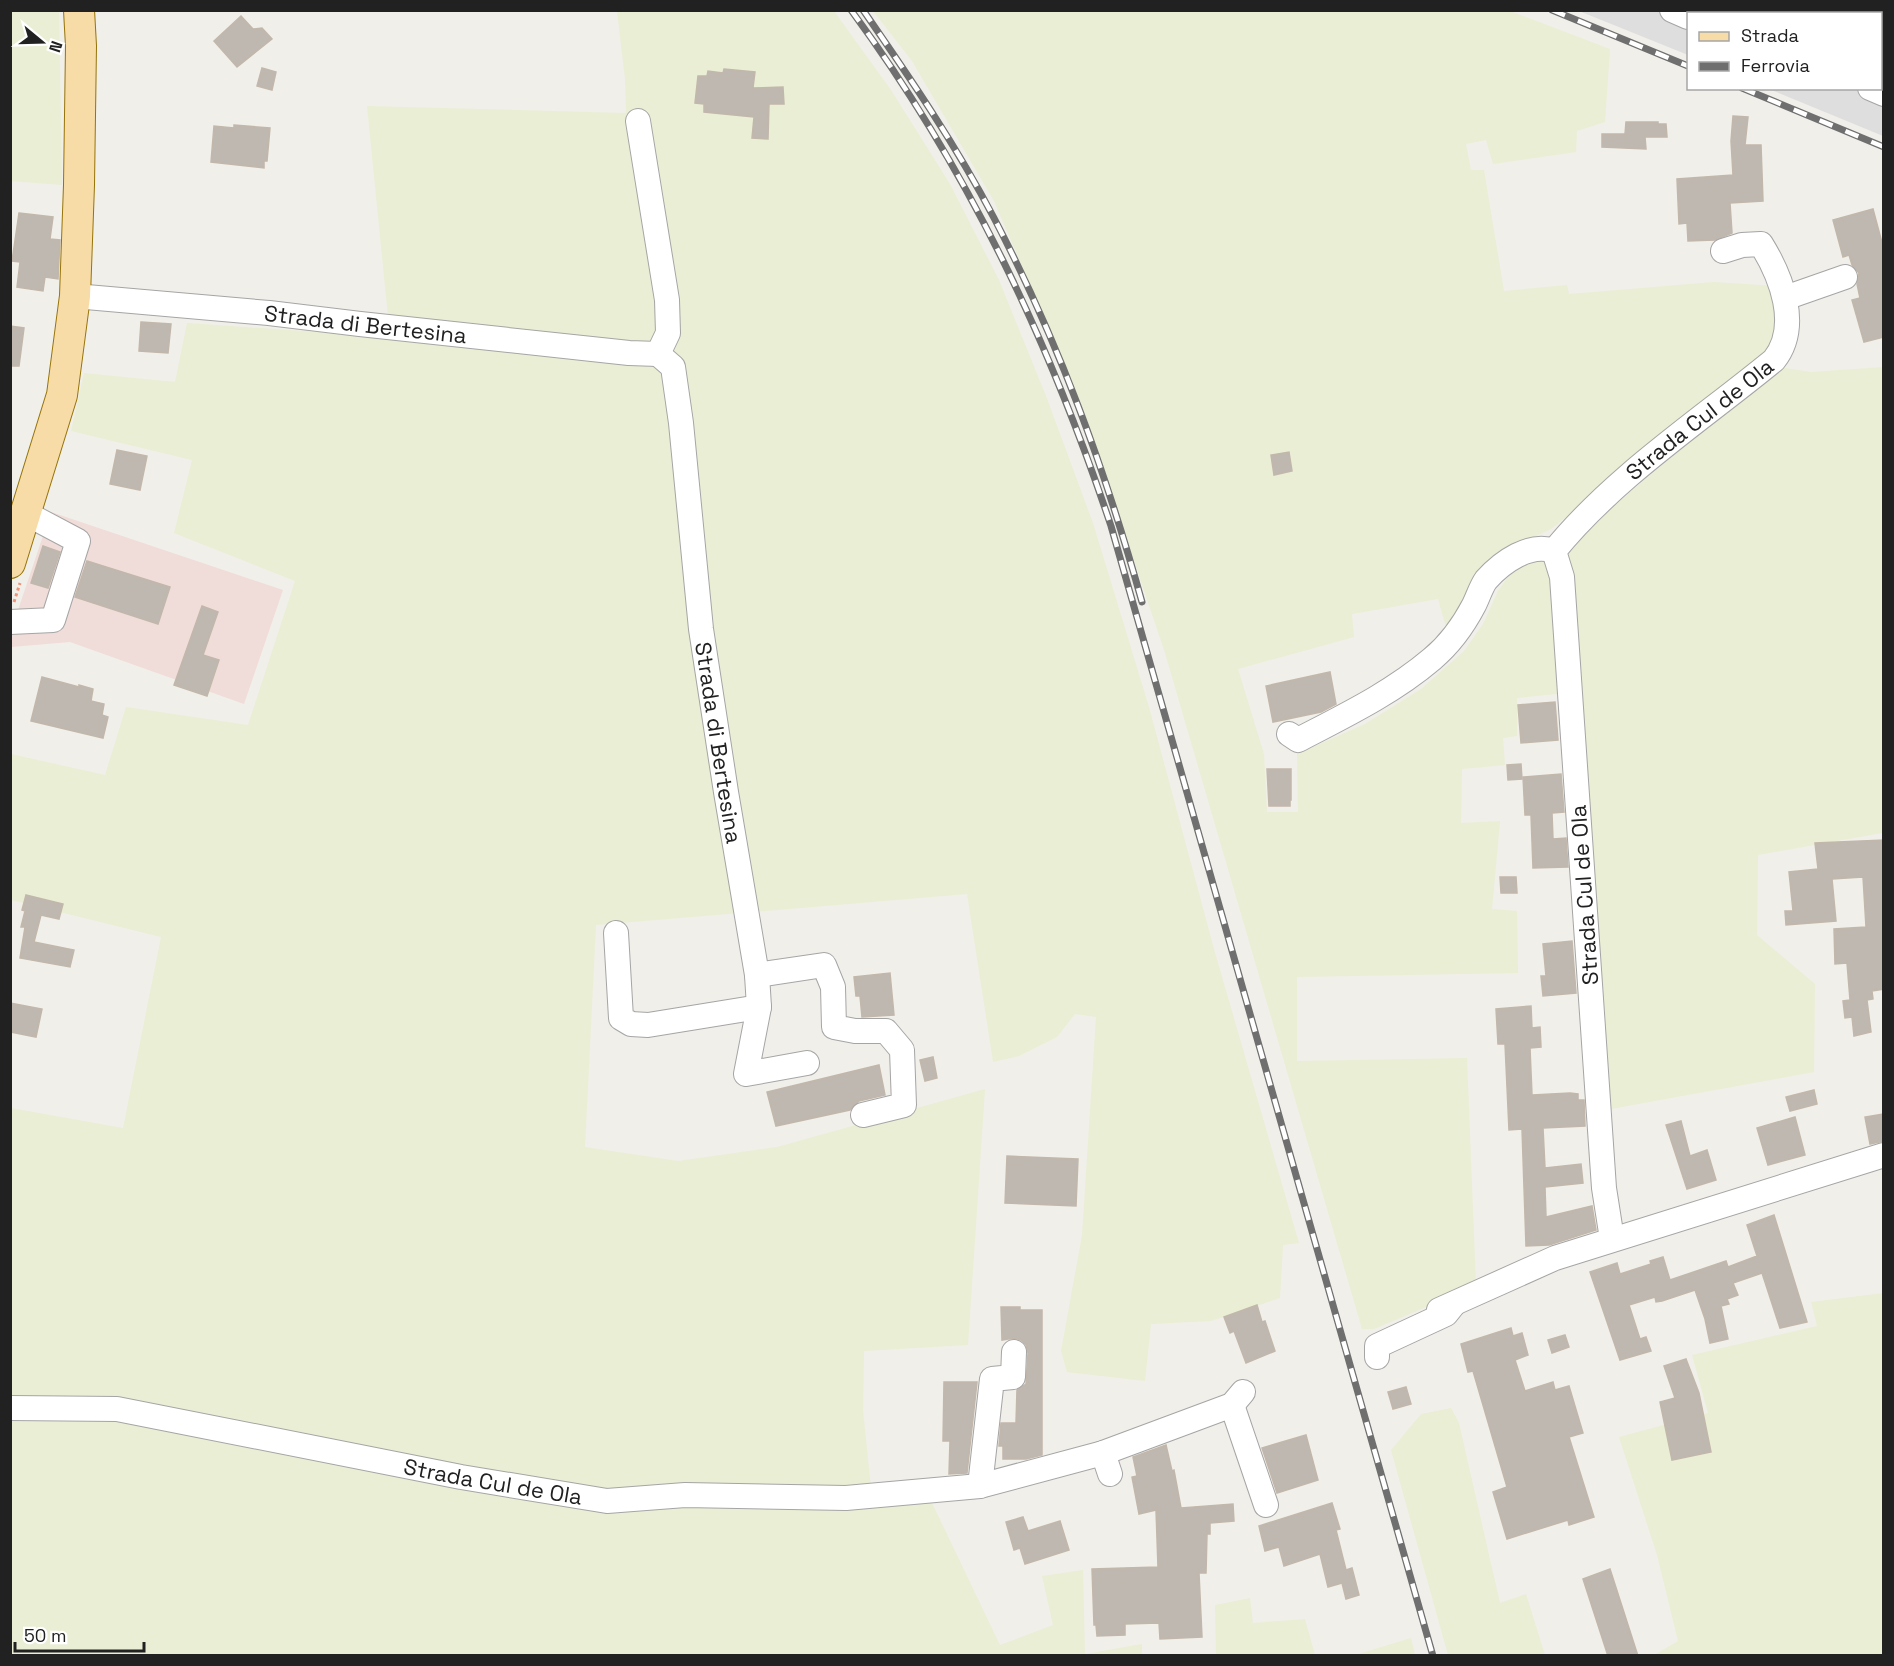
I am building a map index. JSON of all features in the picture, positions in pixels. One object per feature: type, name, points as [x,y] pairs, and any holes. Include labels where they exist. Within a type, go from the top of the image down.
[{"type":"main road","points":[[10,563],[62,395],[75,296],[81,46],[79,10]]},
{"type":"street","points":[[81,46],[96,10]]},
{"type":"street","points":[[1672,10],[1687,16]]},
{"type":"street","points":[[638,121],[667,300],[668,333],[658,354]]},
{"type":"street","name":"Strada Cul de Ola","points":[[1612,1239],[1604,1188],[1562,577],[1554,551],[1578,522],[1613,491],[1744,382],[1774,360],[1780,352],[1785,340],[1785,298],[1773,263],[1761,244],[1742,245],[1723,251]]},
{"type":"street","points":[[1785,298],[1845,277]]},
{"type":"street","name":"Strada di Bertesina","points":[[75,296],[269,313],[465,336],[658,354],[673,367],[681,423],[701,629],[727,804],[757,975],[759,1007],[746,1074],[807,1063]]},
{"type":"street","points":[[10,622],[52,620],[78,541],[27,513]]},
{"type":"street","points":[[1289,734],[1298,740],[1396,686],[1432,659],[1450,642],[1486,581],[1513,557],[1533,549],[1545,548],[1554,551]]},
{"type":"street","points":[[616,933],[621,1017],[631,1024],[648,1025],[759,1007]]},
{"type":"street","points":[[757,975],[824,965],[833,987],[834,1027],[855,1031],[885,1031],[902,1050],[904,1105],[863,1115]]},
{"type":"street","points":[[1377,1357],[1377,1346],[1556,1258],[1884,1155]]},
{"type":"street","points":[[980,1486],[992,1379],[1013,1377],[1014,1352]]},
{"type":"street","name":"Strada Cul de Ola","points":[[10,1408],[117,1409],[461,1477],[607,1501],[685,1495],[846,1498],[980,1486],[1106,1464],[1238,1399],[1266,1505]]},
{"type":"shaded area","points":[[1579,11],[1883,11],[1883,136],[1771,90],[1882,90],[1882,12],[1687,12],[1687,55]]},
{"type":"shaded area","points":[[51,512],[283,590],[244,704],[70,642],[11,647],[11,631]]},
{"type":"green space","points":[[10,11],[59,11],[62,185],[11,181]]},
{"type":"green space","points":[[617,11],[834,11],[891,90],[950,184],[999,280],[1046,396],[1093,523],[1149,707],[1214,949],[1299,1243],[1283,1245],[1280,1298],[1211,1321],[1151,1324],[1145,1381],[1067,1372],[1061,1351],[1082,1235],[1096,1017],[1075,1014],[1057,1037],[1019,1056],[993,1062],[967,894],[596,925],[585,1147],[678,1161],[777,1147],[985,1089],[968,1345],[864,1351],[863,1410],[871,1488],[920,1485],[933,1505],[1000,1645],[1053,1625],[1042,1576],[1083,1570],[1085,1654],[1142,1644],[1142,1655],[11,1655],[11,1108],[123,1128],[161,937],[11,900],[11,754],[105,775],[126,707],[248,725],[295,581],[174,533],[192,460],[71,431],[84,373],[175,382],[187,323],[390,337],[367,106],[626,113],[625,79]]},
{"type":"green space","points":[[873,11],[1510,11],[1610,49],[1605,122],[1577,131],[1576,152],[1493,164],[1486,140],[1466,144],[1471,170],[1484,170],[1504,291],[1567,285],[1569,294],[1714,282],[1776,286],[1776,344],[1764,362],[1551,529],[1494,556],[1483,566],[1451,625],[1446,627],[1438,599],[1352,614],[1354,637],[1238,669],[1264,754],[1267,812],[1298,812],[1297,754],[1365,724],[1421,689],[1464,651],[1483,624],[1498,591],[1508,577],[1528,562],[1545,559],[1551,561],[1566,693],[1517,698],[1517,736],[1503,738],[1505,765],[1462,769],[1461,823],[1500,821],[1492,909],[1517,911],[1518,973],[1297,977],[1297,1061],[1467,1058],[1476,1286],[1374,1329],[1362,1329],[1165,653],[1082,406],[994,201],[912,61]]},
{"type":"green space","points":[[1779,367],[1811,372],[1883,367],[1884,771],[1882,833],[1758,855],[1757,935],[1815,984],[1814,1072],[1605,1110],[1567,545]]},
{"type":"green space","points":[[1883,1293],[1883,1655],[1654,1655],[1678,1641],[1657,1555],[1619,1437],[1708,1413],[1692,1355],[1817,1326],[1811,1302]]},
{"type":"green space","points":[[1451,1408],[1459,1423],[1500,1603],[1526,1594],[1545,1655],[1448,1655],[1391,1450],[1421,1414]]},
{"type":"green space","points":[[1250,1598],[1253,1623],[1305,1619],[1315,1655],[1216,1655],[1215,1605]]},
{"type":"green space","points":[[1411,1638],[1415,1655],[1355,1655]]},
{"type":"building","points":[[241,16],[253,29],[262,28],[272,39],[237,67],[214,41]]},
{"type":"building","points":[[262,68],[276,72],[272,90],[257,86]]},
{"type":"building","points":[[724,69],[755,72],[753,88],[783,87],[784,104],[769,104],[768,139],[752,138],[754,117],[704,112],[704,104],[695,103],[698,76],[707,76],[708,71],[723,73]]},
{"type":"building","points":[[1733,116],[1748,117],[1745,145],[1761,145],[1763,201],[1730,203],[1732,233],[1715,240],[1688,241],[1687,223],[1679,224],[1677,179],[1733,175],[1731,141]]},
{"type":"building","points":[[1626,122],[1666,124],[1667,137],[1645,137],[1646,149],[1602,147],[1602,134],[1625,134]]},
{"type":"building","points":[[234,125],[270,128],[267,161],[264,161],[264,168],[211,162],[214,126],[234,128]]},
{"type":"building","points":[[1873,209],[1884,250],[1884,337],[1864,342],[1852,300],[1860,298],[1857,284],[1859,273],[1852,265],[1849,255],[1843,257],[1833,220]]},
{"type":"building","points":[[19,213],[53,217],[50,239],[60,240],[58,279],[45,277],[43,291],[17,287],[20,262],[12,261]]},
{"type":"building","points":[[141,322],[171,324],[168,353],[139,351]]},
{"type":"building","points":[[10,326],[24,328],[19,366],[10,366]]},
{"type":"building","points":[[117,450],[147,456],[140,490],[110,484]]},
{"type":"building","points":[[1289,452],[1292,471],[1274,475],[1271,455]]},
{"type":"building","points":[[43,546],[60,552],[48,588],[31,583]]},
{"type":"building","points":[[87,561],[170,587],[158,624],[75,597]]},
{"type":"building","points":[[202,606],[218,612],[203,655],[219,660],[207,696],[174,685]]},
{"type":"building","points":[[1330,672],[1336,704],[1321,712],[1273,722],[1266,686]]},
{"type":"building","points":[[42,677],[93,689],[91,701],[104,704],[102,715],[108,717],[103,738],[31,721]]},
{"type":"building","points":[[1555,702],[1558,740],[1521,743],[1518,705]]},
{"type":"building","points":[[1521,764],[1522,779],[1508,780],[1507,765]]},
{"type":"building","points":[[1267,769],[1291,769],[1290,806],[1269,806]]},
{"type":"building","points":[[1561,774],[1564,812],[1552,813],[1553,839],[1566,838],[1568,867],[1533,868],[1531,815],[1525,815],[1523,777]]},
{"type":"building","points":[[1884,840],[1884,989],[1872,991],[1873,999],[1867,1000],[1871,1032],[1854,1036],[1852,1017],[1845,1018],[1843,1001],[1850,1000],[1847,963],[1835,964],[1834,929],[1866,927],[1863,877],[1832,879],[1836,921],[1786,925],[1785,911],[1793,911],[1789,872],[1818,869],[1815,843]]},
{"type":"building","points":[[1500,877],[1516,877],[1517,893],[1501,893]]},
{"type":"building","points":[[26,895],[63,904],[59,919],[41,915],[34,942],[74,950],[70,967],[20,958],[25,927],[21,927],[25,911],[22,910]]},
{"type":"building","points":[[1572,941],[1576,993],[1543,996],[1541,976],[1546,976],[1543,944]]},
{"type":"building","points":[[890,973],[894,1015],[862,1017],[860,996],[856,996],[854,977]]},
{"type":"building","points":[[10,1003],[42,1009],[36,1037],[10,1032]]},
{"type":"building","points":[[1531,1006],[1532,1028],[1540,1027],[1541,1047],[1530,1048],[1532,1095],[1570,1093],[1578,1094],[1578,1100],[1584,1100],[1585,1126],[1543,1128],[1545,1168],[1581,1164],[1583,1183],[1545,1187],[1546,1217],[1592,1206],[1596,1230],[1549,1245],[1526,1246],[1522,1129],[1509,1130],[1505,1044],[1498,1044],[1496,1009]]},
{"type":"building","points":[[933,1057],[937,1078],[925,1081],[920,1060]]},
{"type":"building","points":[[879,1065],[885,1095],[859,1101],[850,1110],[776,1126],[767,1092]]},
{"type":"building","points":[[1814,1090],[1817,1104],[1790,1111],[1786,1097]]},
{"type":"building","points":[[1884,1114],[1884,1141],[1870,1144],[1865,1117]]},
{"type":"building","points":[[1795,1117],[1805,1155],[1768,1165],[1757,1128]]},
{"type":"building","points":[[1681,1121],[1690,1156],[1707,1150],[1716,1180],[1687,1189],[1666,1125]]},
{"type":"building","points":[[1007,1156],[1078,1159],[1076,1206],[1005,1203]]},
{"type":"building","points":[[1774,1215],[1807,1322],[1780,1328],[1762,1273],[1733,1283],[1738,1295],[1727,1299],[1729,1304],[1721,1306],[1728,1339],[1710,1343],[1695,1290],[1662,1301],[1656,1302],[1655,1297],[1629,1305],[1640,1339],[1646,1337],[1651,1351],[1620,1360],[1590,1272],[1617,1263],[1620,1274],[1651,1264],[1650,1261],[1663,1257],[1670,1280],[1726,1261],[1728,1267],[1757,1256],[1747,1225]]},
{"type":"building","points":[[1257,1305],[1275,1351],[1246,1363],[1234,1331],[1230,1333],[1224,1317]]},
{"type":"building","points":[[1001,1307],[1042,1310],[1042,1455],[1026,1459],[1003,1459],[1003,1446],[999,1446],[1001,1423],[1016,1423],[1017,1390],[1026,1384],[1028,1353],[1026,1345],[1021,1340],[1014,1338],[1002,1340]]},
{"type":"building","points":[[1511,1328],[1513,1336],[1522,1333],[1528,1355],[1515,1360],[1525,1391],[1553,1382],[1555,1390],[1569,1386],[1583,1433],[1569,1437],[1594,1517],[1569,1525],[1568,1520],[1507,1539],[1493,1492],[1507,1487],[1473,1371],[1468,1372],[1461,1344]]},
{"type":"building","points":[[1565,1335],[1569,1347],[1552,1353],[1548,1340]]},
{"type":"building","points":[[1686,1359],[1699,1393],[1711,1452],[1672,1460],[1660,1402],[1675,1398],[1664,1366]]},
{"type":"building","points":[[944,1382],[977,1382],[967,1473],[949,1474],[950,1441],[943,1441]]},
{"type":"building","points":[[1406,1387],[1411,1404],[1393,1409],[1388,1392]]},
{"type":"building","points":[[1306,1435],[1318,1480],[1277,1493],[1262,1448]]},
{"type":"building","points":[[1166,1445],[1172,1471],[1174,1470],[1181,1508],[1233,1504],[1234,1521],[1210,1523],[1210,1534],[1207,1534],[1206,1573],[1199,1573],[1202,1637],[1160,1639],[1159,1623],[1125,1624],[1125,1635],[1097,1636],[1096,1625],[1094,1625],[1092,1569],[1158,1567],[1156,1510],[1139,1514],[1132,1477],[1137,1476],[1133,1457]]},
{"type":"building","points":[[1332,1503],[1340,1529],[1336,1530],[1346,1570],[1352,1568],[1359,1595],[1346,1599],[1342,1583],[1328,1587],[1320,1554],[1284,1566],[1279,1547],[1265,1551],[1259,1526]]},
{"type":"building","points":[[1023,1517],[1028,1531],[1060,1521],[1069,1550],[1025,1564],[1020,1548],[1014,1550],[1006,1522]]},
{"type":"building","points":[[1610,1569],[1638,1656],[1608,1656],[1583,1579]]},
{"type":"railway","points":[[851,10],[893,70],[932,132],[1002,258],[1061,389],[1087,457],[1111,526],[1433,1656]]},
{"type":"railway","points":[[863,10],[948,138],[994,218],[1017,265],[1059,359],[1096,454],[1142,602]]},
{"type":"railway","points":[[1552,10],[1687,66]]},
{"type":"railway","points":[[1747,90],[1884,147]]}]
